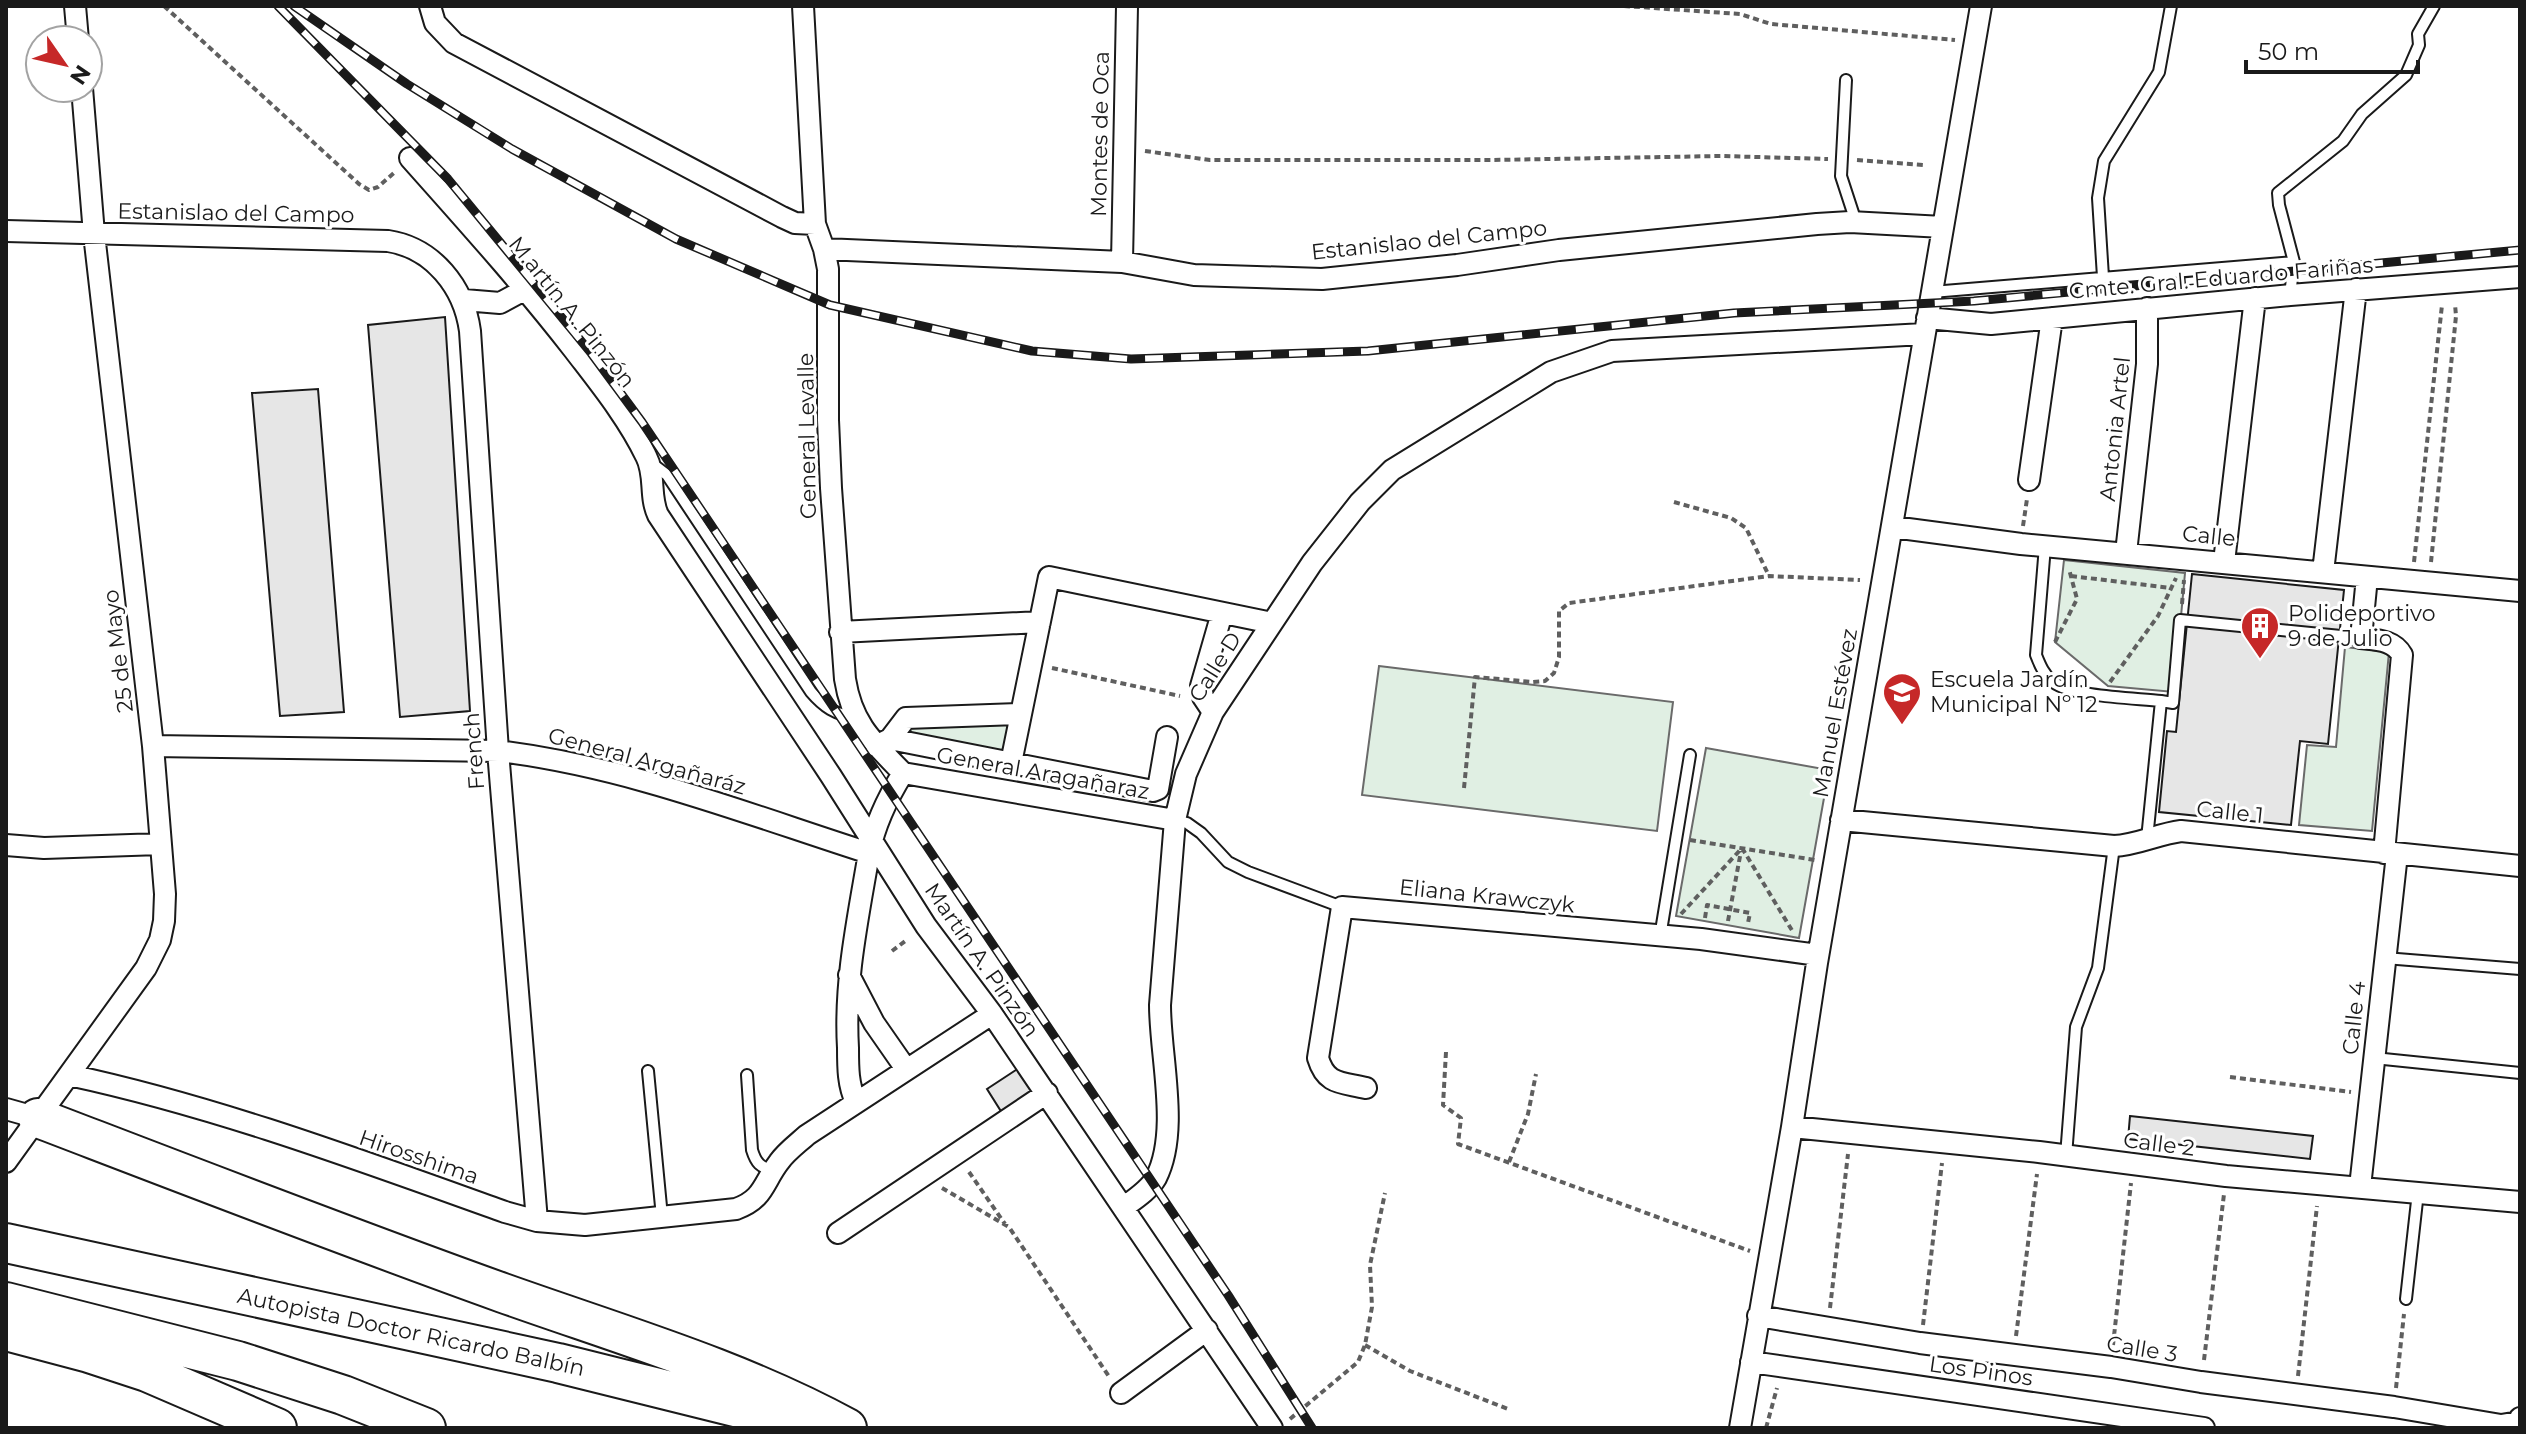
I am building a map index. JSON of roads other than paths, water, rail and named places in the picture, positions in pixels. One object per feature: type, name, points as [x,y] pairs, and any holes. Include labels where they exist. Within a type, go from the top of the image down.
[{"type":"highway","points":[[22,1114],[331,1231],[695,1362],[847,1428]]},
{"type":"highway","name":"Autopista Doctor Ricardo Balbín","points":[[6,1243],[558,1363],[815,1428]]},
{"type":"highway","points":[[6,1302],[206,1353],[343,1395],[426,1428]]},
{"type":"highway","points":[[6,1331],[147,1372],[277,1428]]},
{"type":"street","points":[[430,6],[442,33],[467,50],[782,217],[795,223],[815,224]]},
{"type":"street","name":"General Levalle","points":[[803,6],[815,224],[824,249],[830,305],[830,474],[840,632],[848,700],[868,738],[883,742],[903,773]]},
{"type":"street","name":"Montes de Oca","points":[[1122,262],[1127,6]]},
{"type":"street","name":"Manuel Estévez","points":[[1740,1428],[1792,1127],[1812,954],[1834,863],[1981,6]]},
{"type":"street","name":"25 de Mayo","points":[[6,1162],[22,1114],[69,1075],[146,968],[160,940],[164,921],[165,894],[153,746],[94,234],[83,104]]},
{"type":"street","name":"M.artín A. Pinzón","points":[[410,158],[526,289],[611,398],[649,461],[653,504],[658,515]]},
{"type":"street","name":"Estanislao del Campo","points":[[824,249],[1122,262],[1194,275],[1322,279],[1802,225],[1856,222],[1943,227]]},
{"type":"street","name":"Estanislao del Campo","points":[[6,231],[388,241],[403,243],[423,252],[451,281]]},
{"type":"street","name":"Cmte. Gral. Eduardo Fariñas","points":[[1656,347],[2052,318],[2520,277]]},
{"type":"street","name":"French","points":[[451,281],[464,300],[470,331],[498,751],[537,1221]]},
{"type":"street","points":[[464,300],[500,303],[526,289]]},
{"type":"street","points":[[2323,572],[2356,289]]},
{"type":"street","points":[[2224,562],[2255,298]]},
{"type":"street","name":"Antonia Artel","points":[[2126,553],[2147,364],[2147,308]]},
{"type":"street","points":[[2029,480],[2052,318]]},
{"type":"street","name":"Calle D","points":[[1124,1207],[1148,1188],[1157,1176],[1168,1126],[1160,1005],[1175,820],[1186,774],[1213,712],[1312,563],[1360,502],[1392,470],[1551,372],[1612,351],[1656,347]]},
{"type":"street","name":"Martín A. Pinzón","points":[[658,515],[870,846],[992,1014],[1207,1330],[1281,1424]]},
{"type":"street","name":"Calle","points":[[1893,527],[2021,544],[2520,591]]},
{"type":"street","points":[[1011,763],[1049,577],[1272,623]]},
{"type":"street","points":[[2361,638],[2367,577]]},
{"type":"street","points":[[1213,712],[1203,697],[1201,686],[1222,613]]},
{"type":"street","points":[[840,632],[1040,622]]},
{"type":"street","name":"Calle 4","points":[[2360,1187],[2385,958],[2402,655],[2389,642],[2361,638]]},
{"type":"street","points":[[883,742],[906,718],[1021,714]]},
{"type":"street","points":[[883,742],[1153,791],[1158,789],[1167,737]]},
{"type":"street","name":"General Argañaráz","points":[[153,746],[498,751],[539,755],[606,770],[870,846]]},
{"type":"street","points":[[856,1102],[849,1088],[846,1025],[849,975],[870,846],[891,793],[903,773]]},
{"type":"street","name":"General Aragañaraz","points":[[903,773],[1175,820]]},
{"type":"street","name":"Calle 1","points":[[1841,820],[2114,846],[2181,831],[2520,866]]},
{"type":"street","points":[[6,845],[44,848],[160,844]]},
{"type":"street","points":[[1342,907],[1318,1058],[1322,1071],[1329,1079],[1366,1088]]},
{"type":"street","name":"Eliana Krawczyk","points":[[1342,907],[1812,954]]},
{"type":"street","points":[[849,975],[874,1023],[906,1069]]},
{"type":"street","points":[[773,1171],[780,1160],[807,1135],[992,1014]]},
{"type":"street","name":"Hirosshima","points":[[69,1075],[196,1105],[537,1221],[585,1225],[736,1209],[758,1198],[773,1171]]},
{"type":"street","points":[[838,1233],[1047,1093]]},
{"type":"street","name":"Calle 2","points":[[1792,1127],[2039,1152],[2226,1176],[2520,1202]]},
{"type":"street","name":"Calle 3","points":[[1758,1316],[1920,1343],[2111,1367],[2501,1425],[2519,1420]]},
{"type":"street","points":[[1121,1393],[1207,1330]]},
{"type":"street","name":"Los Pinos","points":[[1751,1362],[2109,1420],[2204,1428]]},
{"type":"lane","points":[[2103,277],[2098,198],[2104,161],[2159,72],[2171,6]]},
{"type":"lane","points":[[2290,295],[2294,262],[2278,193],[2343,141],[2362,114],[2406,75],[2419,45],[2418,34],[2434,6]]},
{"type":"lane","points":[[1846,80],[1841,176],[1856,222]]},
{"type":"lane","points":[[1932,292],[2294,262]]},
{"type":"lane","points":[[649,461],[667,475],[811,692],[824,707],[846,716],[855,716]]},
{"type":"lane","points":[[2055,546],[2036,655],[2053,682],[2070,691],[2173,703],[2180,620],[2361,638]]},
{"type":"lane","points":[[2147,839],[2161,701]]},
{"type":"lane","points":[[1660,937],[1690,755]]},
{"type":"lane","name":"Eliana Krawczyk","points":[[1175,820],[1187,823],[1201,833],[1228,862],[1342,907]]},
{"type":"lane","points":[[2066,1156],[2076,1027],[2098,968],[2114,846]]},
{"type":"lane","points":[[2385,958],[2520,969]]},
{"type":"lane","points":[[2374,1058],[2520,1073]]},
{"type":"lane","points":[[648,1071],[662,1217]]},
{"type":"lane","points":[[747,1075],[752,1150],[761,1167],[773,1171]]},
{"type":"lane","points":[[2406,1299],[2418,1192]]},
{"type":"railway","points":[[278,6],[448,179],[591,353],[642,422],[1228,1295],[1312,1428]]},
{"type":"railway","points":[[294,6],[407,84],[512,149],[676,239],[830,305],[1032,351],[1131,359],[1368,351],[1734,313],[1974,301],[2520,250]]},
{"type":"place","name":"Polideportivo 9 de Julio","points":[[2260,660]]},
{"type":"place","name":"Escuela Jardín Municipal Nº 12","points":[[1902,726]]}]
